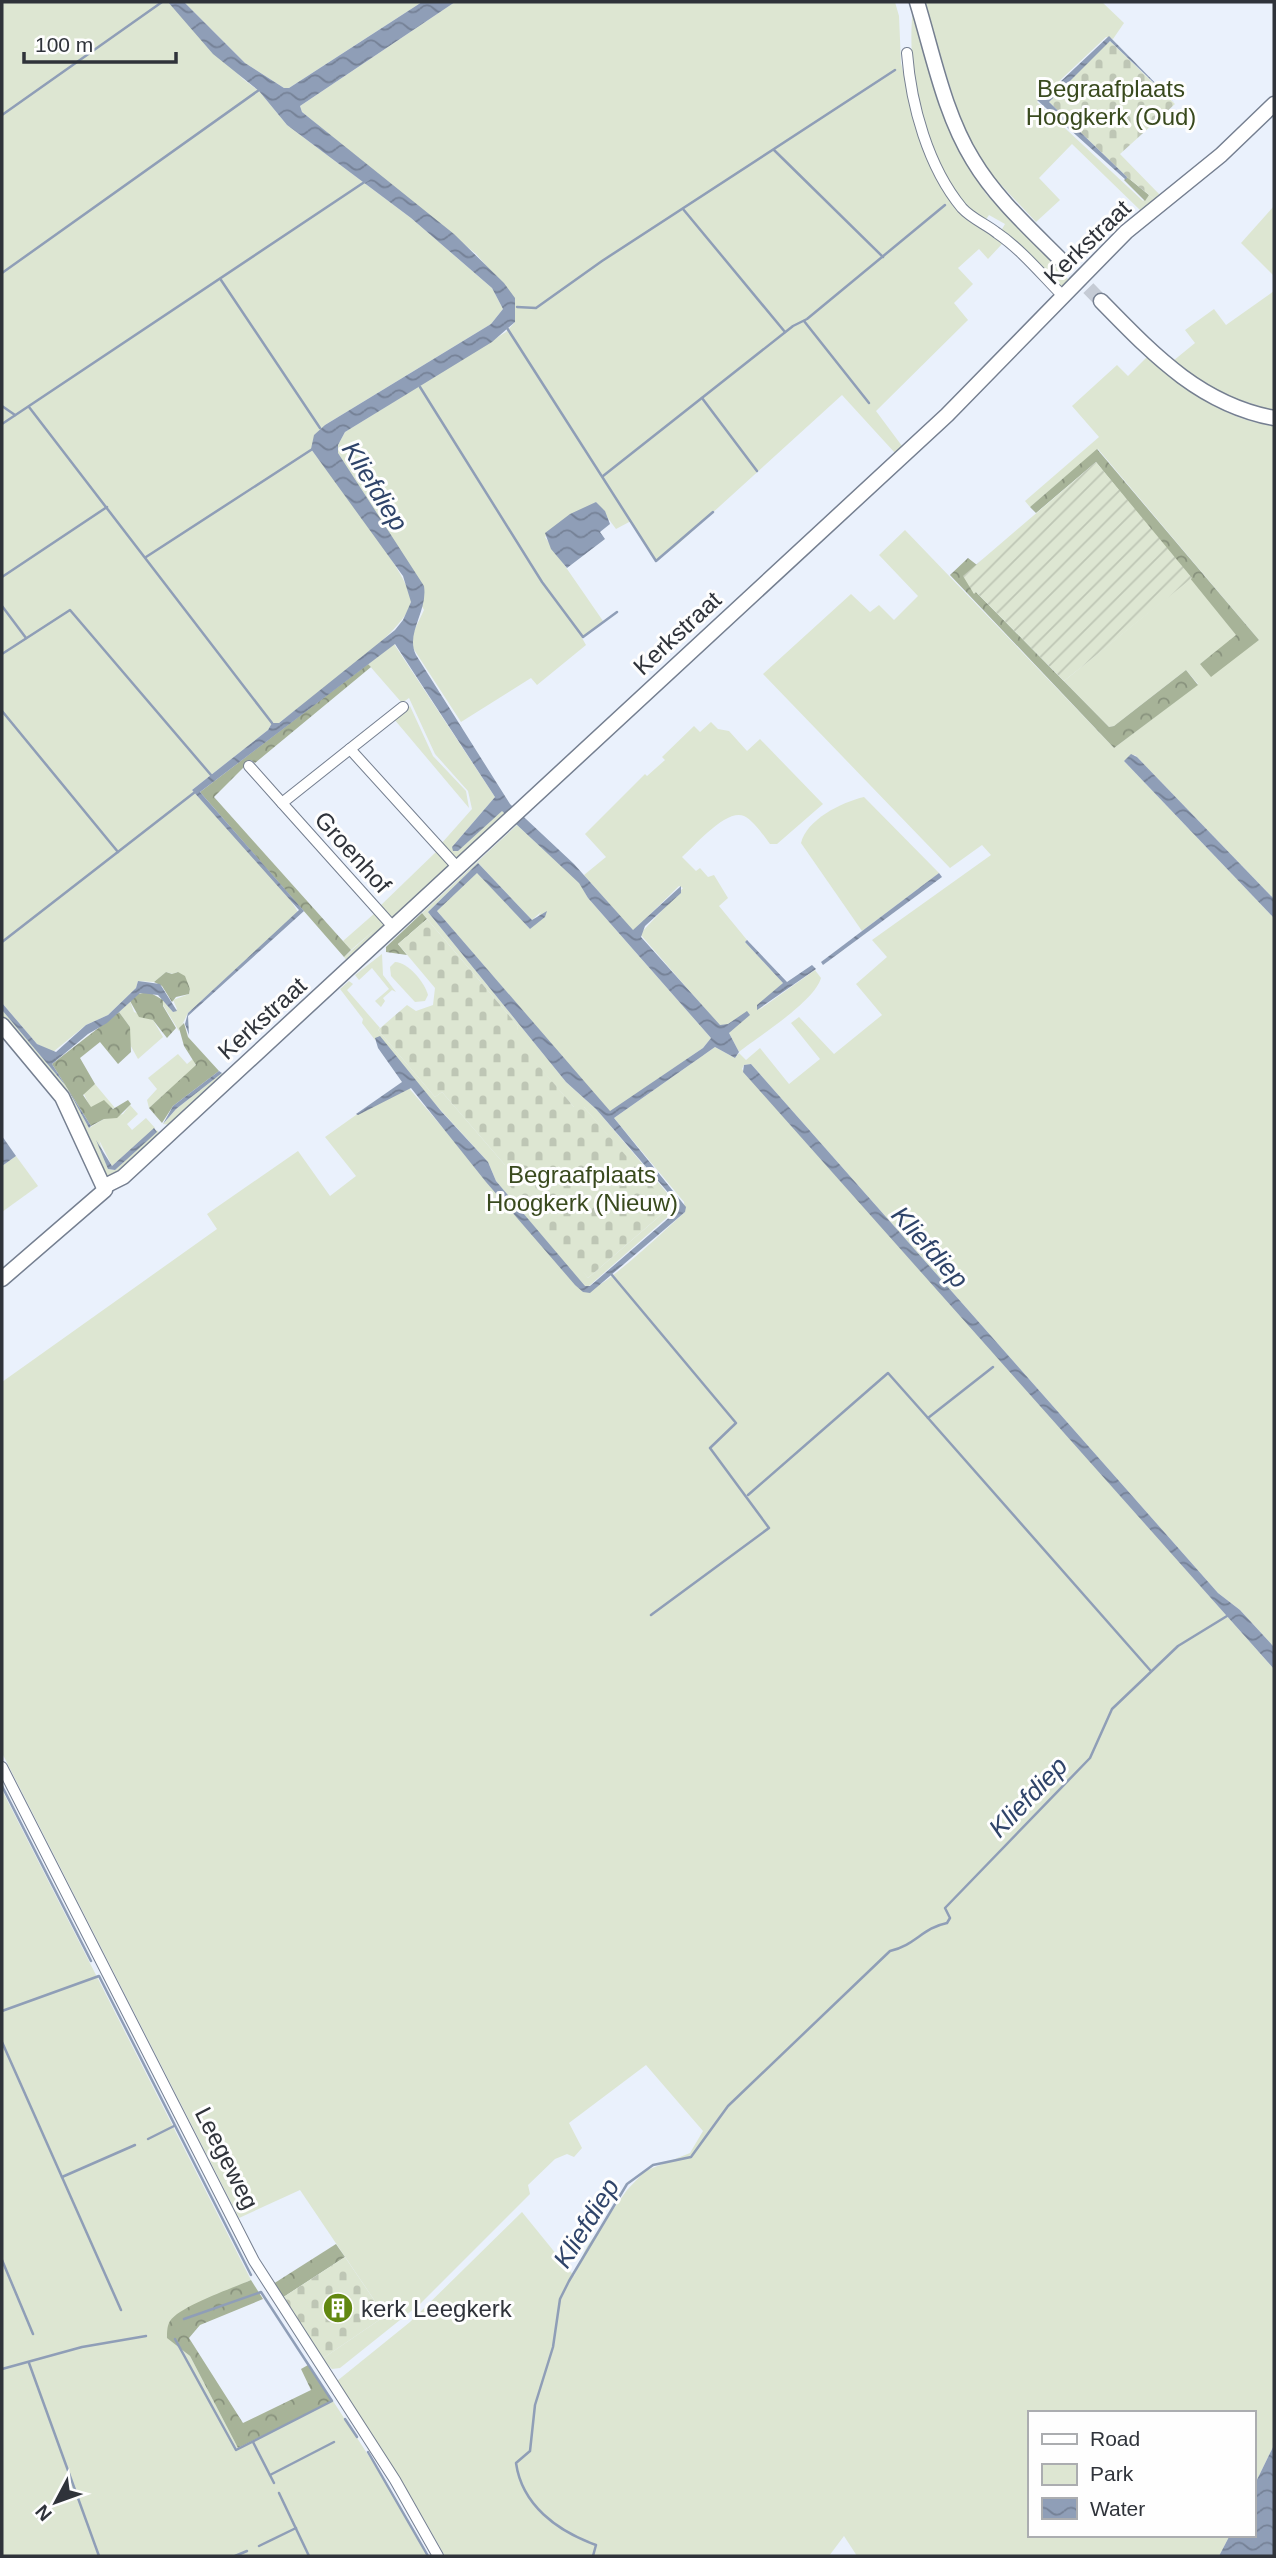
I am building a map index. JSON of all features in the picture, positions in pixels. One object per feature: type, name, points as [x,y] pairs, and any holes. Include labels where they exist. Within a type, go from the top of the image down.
[{"type":"street","points":[[917,2],[961,139],[992,187],[1059,258]]},
{"type":"street","points":[[907,53],[910,86],[919,122],[934,159],[955,198],[967,213],[1008,241],[1063,296]]},
{"type":"street","name":"Kerkstraat","points":[[104,1186],[122,1177],[394,928],[947,415],[1126,232],[1221,155],[1274,104]]},
{"type":"street","points":[[1101,301],[1157,359],[1195,387],[1234,407],[1274,418]]},
{"type":"street","name":"Groenhof","points":[[282,803],[403,707]]},
{"type":"street","points":[[350,749],[457,868]]},
{"type":"street","name":"Groenhof","points":[[249,766],[394,928]]},
{"type":"street","points":[[2,1025],[62,1097],[104,1186],[98,1198],[2,1279]]},
{"type":"street","name":"Leegeweg","points":[[2,1766],[254,2261],[395,2480],[438,2556]]},
{"type":"green space","points":[[2,2],[168,2],[243,79],[259,91],[287,125],[411,218],[492,288],[503,309],[491,324],[325,425],[311,449],[385,549],[408,589],[411,601],[406,614],[375,647],[279,723],[272,723],[268,730],[192,790],[286,893],[298,912],[188,1013],[179,1031],[163,1005],[163,1000],[173,1012],[177,1009],[173,1000],[189,994],[190,989],[177,972],[166,972],[154,982],[138,981],[136,988],[108,1015],[86,1025],[53,1052],[37,1044],[2,1003]]},
{"type":"green space","points":[[184,2],[422,2],[289,88],[284,88],[245,63]]},
{"type":"green space","points":[[455,2],[895,2],[899,16],[901,63],[912,108],[944,187],[1002,244],[988,259],[979,249],[958,268],[973,284],[954,303],[968,320],[876,411],[902,446],[895,453],[842,395],[676,546],[656,561],[631,521],[616,529],[596,502],[545,537],[603,621],[582,638],[586,645],[537,685],[531,678],[461,722],[413,648],[412,635],[424,610],[338,453],[338,445],[345,432],[506,332],[515,322],[515,299],[476,254],[302,112],[300,106]]},
{"type":"green space","points":[[924,2],[1102,2],[1124,23],[1113,39],[1106,37],[1037,102],[1143,201],[1149,195],[1154,199],[1141,211],[1072,144],[1039,178],[1060,200],[1036,222],[987,170],[963,128]]},
{"type":"green space","points":[[913,8],[977,178],[986,194],[1069,280],[1060,288],[1001,231],[1005,224],[989,215],[985,221],[965,203],[948,181],[934,154],[917,94],[911,35]]},
{"type":"green space","name":"Begraafplaats Hoogkerk (Oud)","points":[[1108,42],[1175,104],[1120,154],[1160,195],[1154,199],[1127,177],[1049,102]]},
{"type":"green space","points":[[1127,177],[1149,195],[1145,201],[1124,180]]},
{"type":"green space","points":[[1274,206],[1274,276],[1241,243]]},
{"type":"green space","points":[[1274,291],[1274,411],[1213,391],[1173,361],[1195,343],[1185,330],[1214,309],[1226,325]]},
{"type":"green space","points":[[1147,357],[1175,381],[1222,410],[1274,426],[1274,899],[1135,755],[1124,761],[1274,918],[1274,1647],[1240,1610],[1218,1593],[751,1064],[744,1065],[742,1069],[1274,1669],[1274,2445],[1255,2484],[1255,2411],[1028,2411],[1028,2537],[1229,2537],[1219,2556],[857,2556],[844,2536],[829,2556],[445,2556],[402,2481],[337,2381],[410,2322],[522,2212],[574,2276],[586,2248],[627,2190],[645,2171],[690,2153],[703,2131],[646,2065],[569,2123],[582,2148],[574,2157],[567,2154],[555,2159],[528,2185],[530,2194],[420,2304],[340,2368],[332,2369],[322,2359],[385,2316],[300,2190],[239,2218],[2,1753],[2,1382],[217,1229],[207,1214],[298,1151],[330,1196],[356,1176],[325,1137],[356,1115],[408,1087],[583,1292],[604,1282],[650,1244],[685,1212],[684,1202],[614,1118],[715,1047],[735,1058],[739,1053],[746,1060],[760,1048],[789,1084],[820,1059],[791,1023],[799,1017],[834,1054],[882,1015],[856,984],[887,957],[872,940],[991,855],[982,845],[950,868],[763,674],[851,594],[870,612],[879,605],[894,620],[918,596],[879,555],[905,530],[1114,748],[1198,684],[1186,670],[1114,726],[1109,727],[1064,681],[1191,578],[1237,636],[1200,664],[1259,640],[1098,449],[1030,507],[1025,501],[1099,437],[1072,406],[1117,365],[1128,376]]},
{"type":"green space","points":[[1097,449],[1259,640],[1211,677],[1200,664],[1236,635],[1096,462],[1036,513],[1030,507]]},
{"type":"green space","points":[[1096,462],[1192,578],[1064,681],[976,592],[974,594],[963,576]]},
{"type":"green space","points":[[968,558],[977,565],[964,576],[974,590],[973,593],[976,592],[1109,727],[1114,726],[1186,670],[1198,685],[1114,748],[950,575]]},
{"type":"green space","points":[[394,644],[495,797],[452,847],[458,851],[501,810],[505,813],[457,858],[441,844],[472,809],[468,791],[435,754],[409,698],[402,703],[368,664]]},
{"type":"green space","points":[[368,664],[371,667],[255,763],[251,760],[214,797],[351,950],[344,957],[200,792]]},
{"type":"green space","points":[[410,706],[433,756],[466,791],[469,808],[394,719]]},
{"type":"green space","points":[[711,722],[718,729],[729,731],[747,751],[760,739],[823,804],[777,844],[770,844],[751,821],[737,815],[720,822],[682,857],[696,871],[700,868],[708,877],[714,875],[728,898],[719,906],[747,940],[745,942],[783,983],[759,1010],[815,970],[821,978],[798,1007],[739,1052],[729,1033],[747,1012],[720,1026],[640,934],[683,888],[679,886],[633,931],[584,875],[606,857],[585,834],[645,774],[647,776],[665,760],[662,757],[694,726],[700,732]]},
{"type":"green space","points":[[864,797],[939,873],[862,931],[801,843],[810,827],[826,813]]},
{"type":"green space","points":[[517,825],[580,883],[588,898],[711,1038],[703,1048],[610,1112],[437,911],[477,872],[530,929],[541,912],[532,920],[478,863],[428,912],[566,1082],[596,1109],[679,1207],[589,1286],[584,1286],[496,1181],[488,1162],[375,1040],[340,989],[349,981],[353,984],[347,990],[380,1028],[378,1030],[435,1097],[442,1092],[505,1165],[588,1278],[669,1208],[584,1107],[574,1107],[515,1039],[518,1026],[422,913]]},
{"type":"green space","points":[[437,851],[447,863],[448,870],[395,919],[379,907]]},
{"type":"green space","points":[[375,913],[385,926],[347,961],[344,957],[379,926],[351,950],[343,941]]},
{"type":"green space","points":[[422,913],[427,919],[398,944],[407,955],[386,952],[386,947]]},
{"type":"green space","name":"Begraafplaats Hoogkerk (Nieuw)","points":[[427,919],[518,1026],[516,1039],[574,1107],[584,1107],[670,1207],[588,1278],[504,1179],[501,1172],[505,1165],[442,1092],[435,1097],[378,1030],[407,1005],[416,1011],[433,1005],[435,988],[398,944]]},
{"type":"green space","points":[[382,954],[383,975],[396,992],[392,990],[383,998],[385,1001],[381,1007],[375,1001],[389,989],[372,968],[359,980],[355,975]]},
{"type":"green space","points":[[395,962],[405,965],[420,979],[428,995],[425,1001],[415,1002],[391,976],[390,967]]},
{"type":"green space","points":[[166,972],[178,972],[185,976],[189,994],[176,997],[172,1002],[162,986],[154,982]]},
{"type":"green space","points":[[149,992],[163,1000],[163,1006],[176,1028],[167,1038],[153,1020],[139,1017],[130,1001],[137,994]]},
{"type":"green space","points":[[130,1001],[134,1012],[153,1020],[163,1037],[138,1059],[128,1041],[130,1027],[119,1012]]},
{"type":"green space","points":[[2,1010],[66,1086],[89,1128],[104,1119],[123,1114],[130,1105],[138,1114],[127,1124],[132,1130],[146,1118],[155,1128],[112,1166],[99,1140],[108,1169],[115,1170],[157,1130],[160,1134],[115,1177],[105,1175],[51,1075],[2,1018]]},
{"type":"green space","points":[[119,1012],[130,1027],[131,1052],[118,1064],[100,1042],[80,1058],[95,1084],[83,1095],[91,1107],[104,1100],[113,1109],[128,1100],[131,1104],[117,1118],[104,1119],[91,1126],[52,1064]]},
{"type":"green space","points":[[184,1023],[188,1037],[219,1071],[173,1106],[162,1123],[149,1108],[196,1065],[184,1046],[179,1028]]},
{"type":"green space","points":[[178,1054],[187,1064],[193,1059],[196,1066],[149,1108],[147,1100],[157,1089],[148,1078]]},
{"type":"green space","points":[[222,1073],[224,1076],[171,1125],[163,1124],[176,1109]]},
{"type":"green space","points":[[95,1084],[115,1108],[90,1107],[83,1092]]},
{"type":"green space","points":[[16,1156],[38,1186],[2,1212],[2,1166]]},
{"type":"green space","points":[[2,1790],[251,2280],[181,2312],[167,2337],[190,2356],[238,2448],[333,2401],[387,2484],[428,2556],[2,2556]]},
{"type":"green space","points":[[336,2244],[345,2257],[282,2298],[273,2284]]},
{"type":"green space","points":[[345,2257],[385,2316],[322,2359],[282,2298]]},
{"type":"green space","points":[[251,2280],[263,2299],[200,2325],[189,2338],[243,2423],[311,2390],[301,2369],[308,2365],[333,2401],[238,2448],[190,2356],[167,2338],[167,2331],[170,2321],[184,2309]]},
{"type":"water","points":[[168,2],[184,2],[245,63],[284,88],[289,88],[422,2],[455,2],[300,106],[302,112],[454,234],[504,283],[515,298],[515,322],[492,342],[345,432],[338,445],[338,453],[424,586],[423,605],[413,639],[416,655],[510,804],[574,864],[633,930],[681,886],[681,893],[645,926],[641,937],[720,1025],[728,1024],[747,1011],[750,1015],[729,1033],[739,1052],[735,1058],[715,1047],[614,1118],[686,1207],[685,1212],[590,1293],[583,1292],[575,1285],[486,1182],[411,1088],[356,1114],[402,1082],[378,1048],[375,1038],[380,1036],[441,1111],[488,1162],[496,1181],[585,1286],[590,1286],[678,1210],[678,1204],[596,1109],[566,1082],[428,912],[478,863],[532,920],[547,911],[545,917],[530,929],[477,873],[437,911],[610,1111],[703,1048],[711,1038],[588,898],[579,883],[502,811],[458,851],[453,851],[452,847],[495,797],[395,644],[200,792],[304,911],[188,1016],[189,1035],[185,1024],[188,1013],[299,910],[192,790],[268,730],[272,723],[279,723],[395,630],[411,602],[403,576],[311,449],[314,435],[325,425],[491,324],[503,309],[492,288],[411,218],[287,125],[259,91],[213,54]]},
{"type":"water","points":[[1109,36],[1174,102],[1110,41],[1049,102],[1127,177],[1126,180],[1037,100],[1042,99]]},
{"type":"water","points":[[596,502],[605,511],[610,524],[600,532],[605,539],[567,568],[551,549],[545,533],[570,514]]},
{"type":"water","points":[[1131,754],[1137,757],[1274,899],[1274,918],[1124,761]]},
{"type":"water","points":[[939,873],[942,877],[823,965],[821,962]]},
{"type":"water","points":[[747,940],[787,982],[812,965],[816,969],[757,1010],[757,1005],[783,983],[745,942]]},
{"type":"water","points":[[138,981],[160,984],[177,1011],[173,1012],[158,995],[140,993],[107,1023],[88,1034],[52,1064],[65,1085],[2,1010],[2,1003],[37,1044],[56,1052],[86,1025],[108,1015],[136,988]]},
{"type":"water","points":[[751,1064],[1218,1593],[1240,1610],[1274,1647],[1274,1669],[743,1072],[744,1065]]},
{"type":"water","points":[[219,1071],[222,1073],[176,1109],[163,1124],[173,1106]]},
{"type":"water","points":[[67,1088],[91,1126],[89,1128]]},
{"type":"water","points":[[154,1128],[157,1132],[115,1170],[108,1169],[96,1140],[112,1166]]},
{"type":"water","points":[[2,1136],[16,1156],[2,1166]]},
{"type":"water","points":[[1274,2445],[1274,2556],[1219,2556],[1229,2537],[1255,2537],[1255,2484]]},
{"type":"waterway","points":[[2,115],[162,2]]},
{"type":"waterway","points":[[517,307],[536,308],[602,261],[895,70]]},
{"type":"waterway","points":[[2,273],[259,90]]},
{"type":"waterway","points":[[774,150],[883,257]]},
{"type":"waterway","points":[[2,424],[369,179]]},
{"type":"waterway","points":[[603,476],[793,326],[807,319],[945,205]]},
{"type":"waterway","points":[[683,209],[785,332]]},
{"type":"waterway","points":[[221,280],[320,428]]},
{"type":"waterway","points":[[804,321],[869,403]]},
{"type":"waterway","points":[[507,328],[656,561],[713,512]]},
{"type":"waterway","points":[[420,387],[542,582],[583,637],[617,612]]},
{"type":"waterway","points":[[702,398],[757,471]]},
{"type":"waterway","points":[[2,406],[15,415]]},
{"type":"waterway","points":[[29,407],[272,723]]},
{"type":"waterway","points":[[146,557],[314,448]]},
{"type":"waterway","points":[[2,577],[107,507]]},
{"type":"waterway","points":[[2,606],[26,638]]},
{"type":"waterway","points":[[2,654],[70,610],[211,775]]},
{"type":"waterway","points":[[2,711],[118,852]]},
{"type":"waterway","points":[[2,942],[195,792]]},
{"type":"waterway","points":[[612,1275],[736,1423],[710,1448],[769,1528],[651,1615]]},
{"type":"waterway","points":[[748,1495],[888,1373],[928,1418],[993,1367]]},
{"type":"waterway","points":[[928,1418],[1150,1670]]},
{"type":"waterway","name":"Kliefdiep","points":[[593,2556],[596,2545],[555,2524],[534,2504],[526,2492],[516,2463],[530,2451],[535,2405],[553,2347],[560,2299],[627,2184],[653,2165],[691,2157],[728,2106],[890,1951],[906,1945],[938,1925],[947,1923],[950,1918],[945,1908],[1090,1758],[1112,1709],[1178,1646],[1227,1616]]},
{"type":"waterway","points":[[2,1786],[91,1961]]},
{"type":"waterway","points":[[2,2011],[99,1976],[251,2275]]},
{"type":"waterway","points":[[2,2042],[121,2310]]},
{"type":"waterway","points":[[148,2139],[174,2126]]},
{"type":"waterway","points":[[62,2177],[135,2145]]},
{"type":"waterway","points":[[2,2260],[33,2334]]},
{"type":"waterway","points":[[175,2339],[236,2450],[332,2401],[261,2292],[184,2319]]},
{"type":"waterway","points":[[2,2369],[82,2347],[146,2336]]},
{"type":"waterway","points":[[29,2363],[99,2556]]},
{"type":"waterway","points":[[345,2419],[357,2437]]},
{"type":"waterway","points":[[253,2442],[274,2483]]},
{"type":"waterway","points":[[270,2475],[334,2442]]},
{"type":"waterway","points":[[368,2452],[428,2556]]},
{"type":"waterway","points":[[279,2493],[309,2556]]},
{"type":"waterway","points":[[259,2546],[296,2528]]},
{"type":"waterway","points":[[235,2556],[247,2551]]},
{"type":"tunnel","points":[[1059,258],[1101,301]]},
{"type":"place","name":"kerk Leegkerk","points":[[338,2308]]}]
